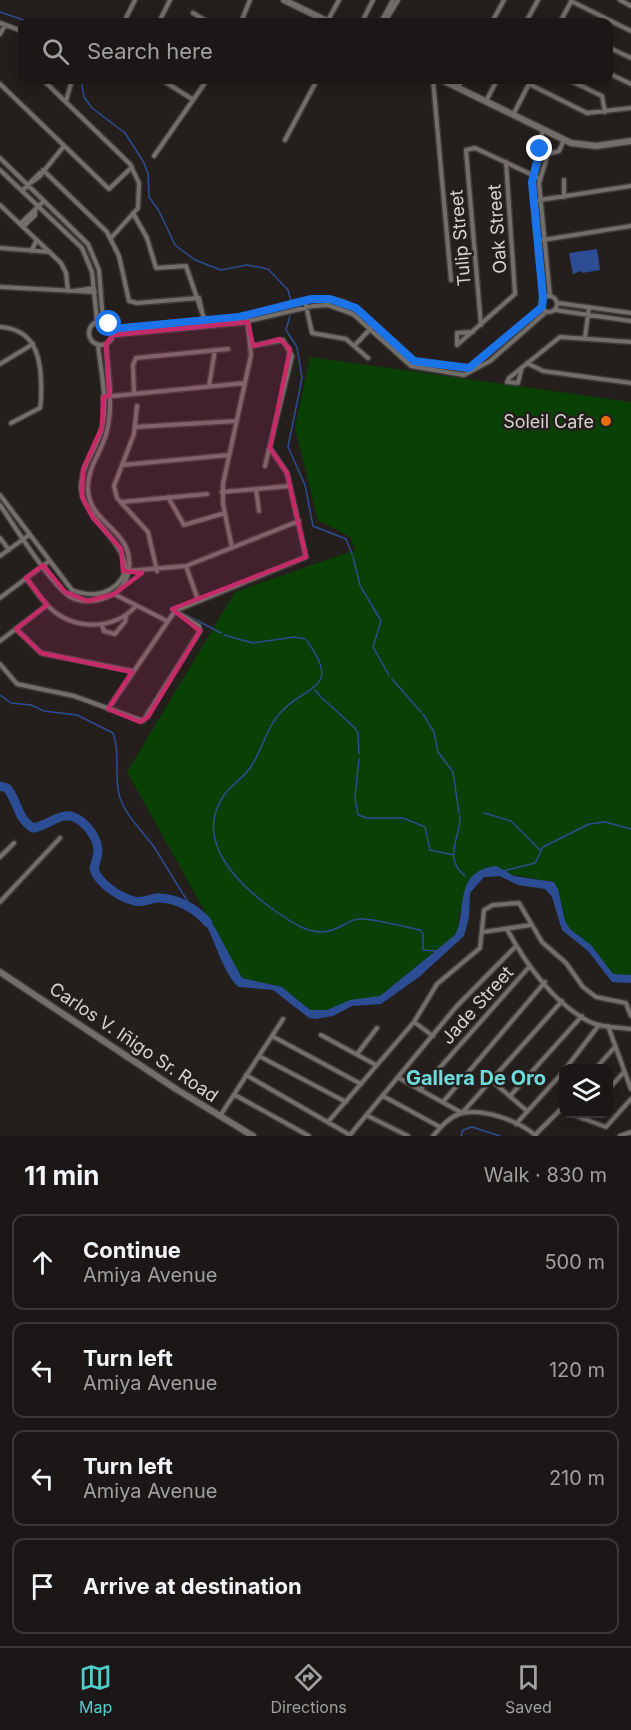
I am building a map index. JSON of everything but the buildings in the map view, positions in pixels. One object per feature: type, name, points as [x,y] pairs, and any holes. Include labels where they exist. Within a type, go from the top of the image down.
[{"type":"main road","points":[[284,0],[320,18]]},
{"type":"main road","points":[[451,84],[564,140],[596,146],[631,141]]},
{"type":"main road","name":"Carlos V. Iñigo Sr. Road","points":[[0,972],[219,1117],[253,1136]]},
{"type":"street","points":[[128,18],[135,0]]},
{"type":"street","points":[[161,18],[170,0]]},
{"type":"street","points":[[243,18],[250,0]]},
{"type":"street","points":[[330,18],[339,0]]},
{"type":"street","points":[[364,18],[373,0]]},
{"type":"street","points":[[385,18],[393,0]]},
{"type":"street","points":[[386,18],[398,0]]},
{"type":"street","points":[[494,18],[504,0]]},
{"type":"street","points":[[528,18],[538,0]]},
{"type":"street","points":[[620,0],[631,6]]},
{"type":"street","points":[[562,18],[571,1],[605,18]]},
{"type":"street","points":[[193,13],[201,18]]},
{"type":"street","points":[[0,22],[18,30]]},
{"type":"street","points":[[613,22],[631,31]]},
{"type":"street","points":[[0,34],[5,25]]},
{"type":"street","points":[[613,49],[631,58]]},
{"type":"street","points":[[613,75],[631,84]]},
{"type":"street","points":[[0,84],[110,189],[132,167]]},
{"type":"street","points":[[47,84],[132,167],[139,183],[139,206],[111,238]]},
{"type":"street","points":[[66,101],[71,84]]},
{"type":"street","points":[[168,84],[192,99]]},
{"type":"street","points":[[154,156],[204,84]]},
{"type":"street","points":[[285,140],[315,84]]},
{"type":"street","points":[[433,84],[451,280]]},
{"type":"street","points":[[486,102],[495,84]]},
{"type":"street","points":[[513,115],[529,84]]},
{"type":"street","points":[[534,84],[582,111],[605,112],[631,108]]},
{"type":"street","points":[[577,84],[602,96],[605,112]]},
{"type":"street","points":[[0,505],[60,587],[75,599],[97,600],[114,594],[126,580],[129,556],[123,541],[97,514],[88,495],[90,471],[108,429],[106,344],[113,335],[248,322],[323,305],[342,309],[352,314],[405,358],[422,369],[461,375],[490,361],[502,345],[542,307],[533,175],[542,151],[540,141],[543,131]]},
{"type":"street","points":[[542,151],[548,154],[559,151],[564,140]]},
{"type":"street","points":[[22,191],[64,146]]},
{"type":"street","name":"Tulip Street","points":[[481,325],[467,148],[475,148],[506,162]]},
{"type":"street","points":[[548,154],[539,178],[550,296],[558,303],[631,313]]},
{"type":"street","points":[[0,158],[83,239],[95,258],[100,277],[103,321]]},
{"type":"street","points":[[506,162],[539,178]]},
{"type":"street","name":"Oak Street","points":[[481,325],[515,294],[506,162]]},
{"type":"street","points":[[0,170],[82,248],[91,266],[97,321]]},
{"type":"street","points":[[41,172],[98,221],[111,238],[119,255],[127,303],[197,297]]},
{"type":"street","points":[[564,180],[564,196]]},
{"type":"street","points":[[533,201],[631,186]]},
{"type":"street","points":[[21,225],[34,215],[35,210],[44,202]]},
{"type":"street","points":[[2,208],[64,267],[68,291]]},
{"type":"street","points":[[134,213],[147,238],[156,268],[186,266],[206,326]]},
{"type":"street","points":[[537,241],[631,226]]},
{"type":"street","points":[[31,250],[37,240]]},
{"type":"street","points":[[0,248],[50,252]]},
{"type":"street","points":[[0,287],[68,291],[94,290]]},
{"type":"street","points":[[543,298],[550,296]]},
{"type":"street","points":[[112,329],[247,316],[323,298],[344,302],[374,325],[405,358]]},
{"type":"street","points":[[306,301],[312,333],[341,337],[355,345],[368,358]]},
{"type":"street","points":[[555,310],[558,303]]},
{"type":"street","points":[[542,307],[546,312]]},
{"type":"street","points":[[585,338],[589,308]]},
{"type":"street","points":[[470,371],[546,312],[555,310],[631,321]]},
{"type":"street","points":[[232,548],[222,492],[252,346],[247,316]]},
{"type":"street","points":[[106,344],[98,345],[91,341],[88,334],[90,326],[97,321],[103,321],[112,329],[113,335]]},
{"type":"street","points":[[355,345],[374,325]]},
{"type":"street","points":[[473,332],[457,333],[457,345],[465,339],[473,332],[481,325]]},
{"type":"street","points":[[0,327],[19,331],[33,344],[40,361],[40,408],[11,423]]},
{"type":"street","points":[[522,368],[518,383],[507,382],[509,378],[555,339],[564,336],[631,342]]},
{"type":"street","points":[[252,346],[283,340],[292,356],[265,466]]},
{"type":"street","points":[[0,364],[33,344]]},
{"type":"street","points":[[0,495],[48,562],[72,590],[91,595],[110,590],[118,583],[126,571],[121,549],[88,512],[81,490],[83,470],[102,427],[103,396],[98,345]]},
{"type":"street","points":[[135,393],[133,358],[228,349]]},
{"type":"street","points":[[209,386],[215,350]]},
{"type":"street","points":[[526,363],[543,371],[631,383]]},
{"type":"street","points":[[103,396],[245,383]]},
{"type":"street","points":[[137,406],[135,427],[114,486],[121,502],[148,532],[156,570]]},
{"type":"street","points":[[135,427],[237,421]]},
{"type":"street","points":[[108,709],[175,611],[305,558],[307,552],[300,521],[284,466],[270,448]]},
{"type":"street","points":[[122,465],[229,456]]},
{"type":"street","points":[[222,492],[290,486]]},
{"type":"street","points":[[256,489],[260,512]]},
{"type":"street","points":[[121,502],[207,494]]},
{"type":"street","points":[[168,497],[184,526],[225,513]]},
{"type":"street","points":[[126,571],[186,566],[300,521]]},
{"type":"street","points":[[0,556],[30,536]]},
{"type":"street","points":[[0,538],[9,550]]},
{"type":"street","points":[[0,598],[48,562]]},
{"type":"street","points":[[186,566],[198,600]]},
{"type":"street","points":[[26,578],[47,605],[71,621],[102,625],[126,616],[136,606]]},
{"type":"street","points":[[110,590],[167,621]]},
{"type":"street","points":[[0,641],[47,605]]},
{"type":"street","points":[[0,664],[17,684],[74,696],[137,721],[143,721],[148,717],[200,631],[199,626],[175,611]]},
{"type":"street","points":[[102,625],[104,631],[115,634],[125,622],[126,616]]},
{"type":"street","points":[[16,629],[41,653],[132,672]]},
{"type":"street","points":[[0,902],[60,838]]},
{"type":"street","points":[[0,857],[14,843]]},
{"type":"street","points":[[328,1122],[414,1022],[437,984],[480,948],[484,910],[493,905],[519,903],[531,926],[547,947],[571,969],[583,987],[596,997],[626,1003],[631,1016]]},
{"type":"street","points":[[483,932],[531,926]]},
{"type":"street","points":[[507,929],[530,966],[562,1000],[582,1016],[599,1024],[631,1029]]},
{"type":"street","points":[[351,1134],[482,979],[516,946]]},
{"type":"street","name":"Jade Street","points":[[420,1090],[530,966]]},
{"type":"street","points":[[443,1102],[545,982]]},
{"type":"street","points":[[433,1136],[440,1127],[462,1113],[562,1000]]},
{"type":"street","points":[[510,1096],[582,1016]]},
{"type":"street","points":[[219,1117],[283,1019]]},
{"type":"street","points":[[414,1022],[433,1036]]},
{"type":"street","points":[[569,1064],[599,1024]]},
{"type":"street","points":[[608,1026],[623,1073],[631,1089]]},
{"type":"street","points":[[357,1054],[377,1028]]},
{"type":"street","points":[[321,1035],[376,1065]]},
{"type":"street","points":[[272,1036],[361,1084]]},
{"type":"street","points":[[600,1064],[614,1048]]},
{"type":"street","points":[[259,1056],[346,1102]]},
{"type":"street","points":[[613,1085],[623,1073]]},
{"type":"street","points":[[246,1075],[328,1122],[359,1136]]},
{"type":"street","points":[[516,1124],[559,1076]]},
{"type":"street","points":[[399,1077],[462,1113],[481,1114],[516,1124],[536,1136],[559,1112]]},
{"type":"street","points":[[492,1081],[527,1111]]},
{"type":"street","points":[[235,1095],[309,1136]]},
{"type":"street","points":[[383,1096],[440,1127]]},
{"type":"street","points":[[583,1119],[606,1127],[631,1099]]},
{"type":"street","points":[[366,1114],[408,1136]]},
{"type":"street","points":[[620,1136],[631,1132]]},
{"type":"highlighted area","points":[[248,322],[253,346],[280,339],[290,349],[270,448],[287,473],[306,557],[172,609],[200,631],[148,717],[140,722],[108,709],[132,672],[41,653],[16,629],[47,605],[26,578],[43,565],[65,592],[88,601],[114,594],[142,573],[123,571],[121,549],[93,518],[82,497],[83,469],[102,427],[103,397],[109,396],[106,344],[113,335]]},
{"type":"green space","points":[[310,357],[631,402],[631,975],[613,975],[591,945],[570,930],[565,921],[558,889],[554,882],[509,874],[477,872],[459,915],[455,935],[380,996],[327,1010],[310,1010],[282,987],[242,978],[127,772],[235,592],[355,550],[350,537],[318,520],[295,427]]},
{"type":"water","points":[[597,249],[600,270],[573,274],[569,253]]},
{"type":"water","points":[[496,866],[514,876],[554,882],[558,889],[565,921],[570,929],[591,945],[613,974],[631,975],[631,983],[612,982],[588,951],[562,930],[552,897],[545,889],[518,885],[500,876],[484,877],[470,893],[469,917],[464,936],[419,977],[381,1004],[352,1006],[333,1016],[315,1019],[309,1018],[273,990],[238,987],[222,962],[200,914],[214,926],[242,978],[282,987],[310,1010],[327,1010],[350,1000],[380,996],[455,935],[459,926],[467,884],[482,869]]},
{"type":"waterway","points":[[0,12],[18,18]]},
{"type":"waterway","points":[[82,84],[84,97],[92,108],[125,133],[143,161],[148,173],[149,197],[159,211],[175,245],[195,260],[221,270],[247,265],[268,269],[288,290],[291,301]]},
{"type":"waterway","points":[[290,316],[286,330],[297,347],[302,378],[288,447],[305,485],[313,526],[346,539],[352,554]]},
{"type":"waterway","points":[[353,557],[360,585]]},
{"type":"waterway","points":[[361,587],[381,621],[373,647],[389,675]]},
{"type":"waterway","points":[[183,613],[221,633]]},
{"type":"waterway","points":[[224,635],[253,643],[294,637],[305,639]]},
{"type":"waterway","points":[[307,641],[317,657],[321,677],[317,684],[292,702],[278,716],[249,769],[224,795],[216,812],[213,828],[216,844],[223,859],[245,886],[271,908],[298,926],[321,932],[333,930],[358,919],[378,921],[420,930],[423,934],[423,950],[435,951]]},
{"type":"waterway","points":[[392,679],[421,712]]},
{"type":"waterway","points":[[315,690],[320,696]]},
{"type":"waterway","points":[[0,695],[11,703],[31,705],[44,711],[77,715],[113,733],[118,790],[123,805],[154,847],[194,910]]},
{"type":"waterway","points":[[321,697],[354,727],[358,733],[359,754]]},
{"type":"waterway","points":[[423,714],[434,732],[438,752],[453,772],[459,813]]},
{"type":"waterway","points":[[359,759],[355,797],[358,815],[367,818],[403,818],[425,827],[430,850],[453,855]]},
{"type":"waterway","points":[[0,786],[7,788],[11,793],[24,820],[33,828],[64,816],[82,821],[97,844],[98,852],[94,869],[96,874],[116,893],[137,901],[164,898],[178,902],[192,909],[208,923]]},
{"type":"waterway","points":[[484,813],[511,821],[540,850]]},
{"type":"waterway","points":[[460,816],[454,855],[458,869],[465,876]]},
{"type":"waterway","points":[[503,871],[535,863],[543,847],[589,824],[605,822],[631,829]]},
{"type":"waterway","points":[[461,1136],[463,1130],[472,1127],[500,1136]]},
{"type":"place","name":"Soleil Cafe","points":[[606,421]]},
{"type":"district","name":"Gallera De Oro","points":[[476,1078]]},
{"type":"route","points":[[109,324],[112,329],[247,316],[323,298],[344,302],[356,308],[414,361],[452,368],[469,368],[476,365],[486,353],[542,307],[532,182],[542,151],[540,149]]}]
